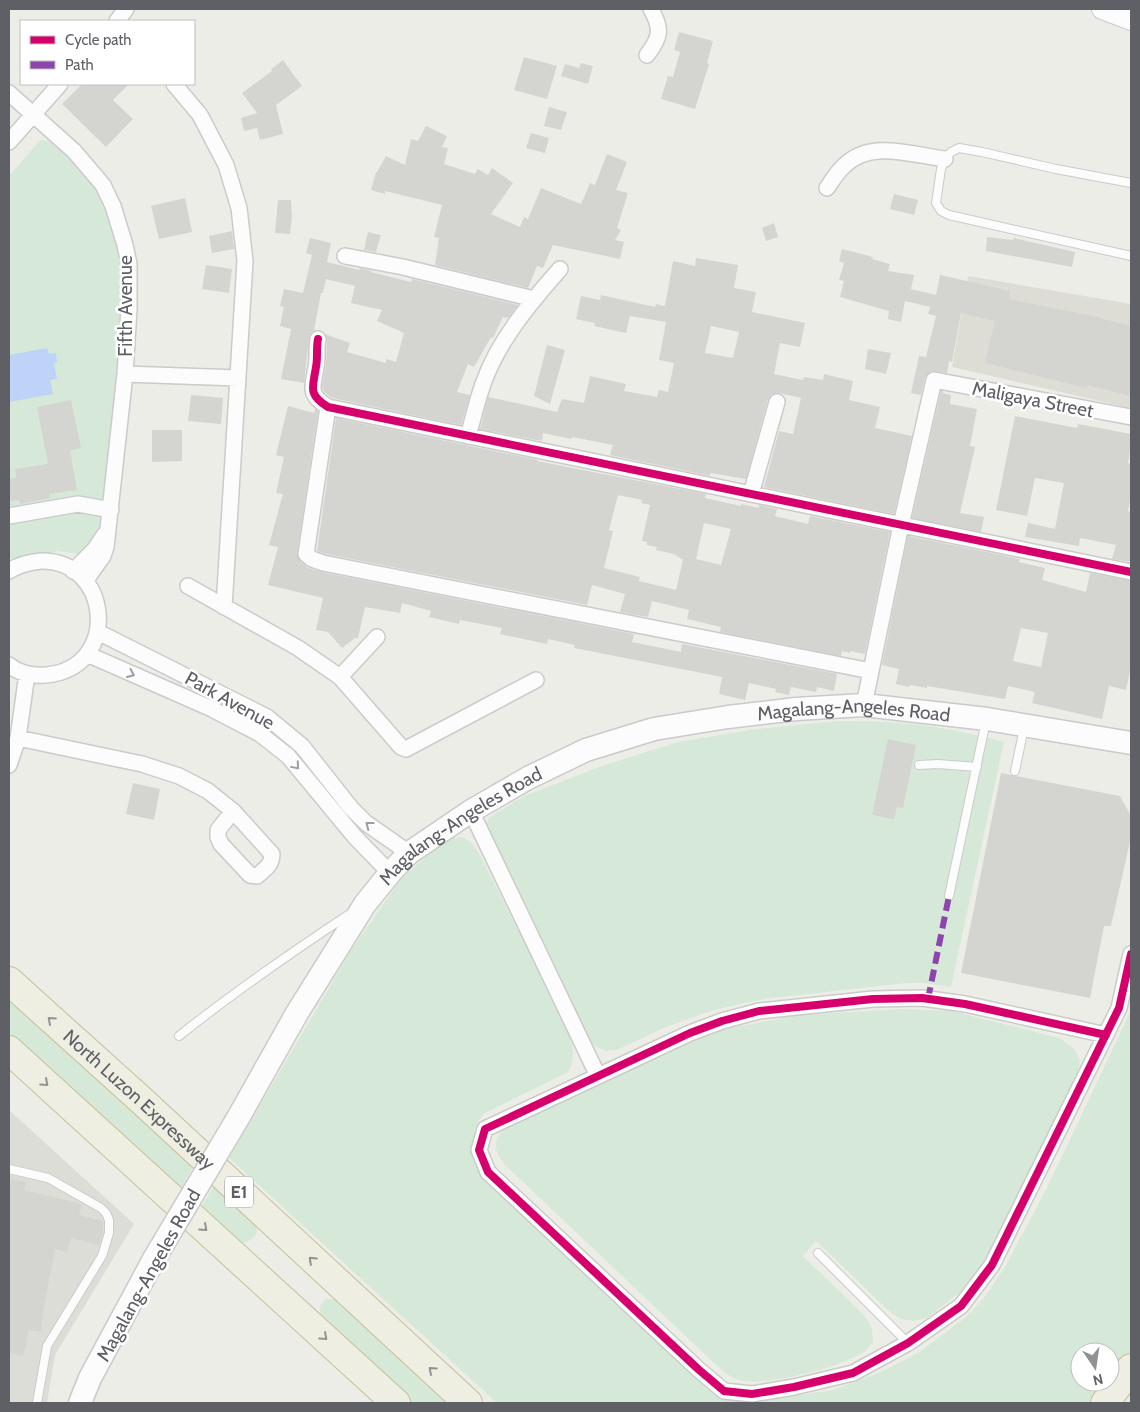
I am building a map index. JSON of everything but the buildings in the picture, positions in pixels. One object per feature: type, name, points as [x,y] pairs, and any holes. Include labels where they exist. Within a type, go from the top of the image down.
[{"type":"highway","name":"North Luzon Expressway","points":[[9,981],[140,1099],[468,1403]]},
{"type":"highway","points":[[9,1050],[396,1403]]},
{"type":"highway","points":[[1105,1403],[1131,1368]]},
{"type":"highway","points":[[361,1371],[384,1403]]},
{"type":"highway","points":[[1127,1403],[1131,1398]]},
{"type":"main road","name":"Magalang-Angeles Road","points":[[80,1403],[90,1378],[154,1259],[238,1118],[297,1013],[365,904],[409,853],[471,810],[528,778],[586,750],[654,729],[796,709],[864,705],[987,719],[1131,743]]},
{"type":"street","points":[[118,20],[126,9]]},
{"type":"street","points":[[648,55],[657,42],[659,32],[651,9]]},
{"type":"street","points":[[1102,9],[1131,20]]},
{"type":"street","points":[[9,142],[32,113],[59,85]]},
{"type":"street","points":[[175,85],[200,115],[226,165],[239,208],[245,261],[224,607]]},
{"type":"street","name":"Fifth Avenue","points":[[9,93],[74,151],[103,185],[113,206],[129,264],[129,309],[125,374],[106,547],[103,556],[86,580]]},
{"type":"street","points":[[827,188],[844,165],[864,152],[884,150],[945,159]]},
{"type":"street","points":[[345,256],[403,267],[534,299]]},
{"type":"street","points":[[468,436],[483,383],[502,345],[534,299],[560,269]]},
{"type":"street","points":[[318,339],[312,391],[317,400],[328,406],[1131,572]]},
{"type":"street","points":[[125,374],[238,378]]},
{"type":"street","name":"Maligaya Street","points":[[901,525],[934,380],[1131,417]]},
{"type":"street","points":[[751,494],[777,402]]},
{"type":"street","points":[[328,406],[306,554],[312,559],[323,563],[871,671]]},
{"type":"street","points":[[9,516],[78,504],[110,510]]},
{"type":"street","points":[[864,705],[901,525]]},
{"type":"street","name":"Fifth Avenue","points":[[73,571],[95,550],[107,531]]},
{"type":"street","points":[[9,571],[31,562],[50,561],[67,567],[86,580],[94,593],[99,612],[98,632],[94,644],[87,654],[75,665],[60,673],[44,676],[27,674],[9,665]]},
{"type":"street","points":[[188,586],[298,648],[340,677],[401,747],[406,749],[536,680]]},
{"type":"street","name":"Park Avenue","points":[[98,632],[268,716],[302,746],[351,808],[366,823],[409,853]]},
{"type":"street","points":[[340,677],[377,637]]},
{"type":"street","name":"Park Avenue","points":[[87,654],[212,709],[260,734],[288,756],[355,837],[390,873]]},
{"type":"street","points":[[9,765],[18,738],[27,674]]},
{"type":"street","points":[[188,698],[195,680]]},
{"type":"street","points":[[260,734],[268,716]]},
{"type":"street","points":[[18,738],[142,764],[179,776],[208,791],[233,811]]},
{"type":"street","points":[[471,810],[598,1076]]},
{"type":"street","points":[[1106,1035],[965,1004],[922,998],[873,999],[759,1011],[722,1021],[690,1033],[485,1129],[479,1150],[488,1172],[724,1391],[752,1394],[794,1387],[853,1372],[908,1343],[962,1306],[992,1265],[1106,1035],[1119,1008],[1131,954]]},
{"type":"lane","points":[[1131,183],[959,148],[951,152],[945,159],[941,169],[936,203],[941,211],[1003,228],[1131,256]]},
{"type":"lane","points":[[949,896],[987,719]]},
{"type":"lane","points":[[1015,771],[1024,726]]},
{"type":"lane","points":[[918,765],[938,764],[977,768]]},
{"type":"lane","points":[[179,1036],[224,1000],[296,949],[365,904]]},
{"type":"lane","points":[[9,1169],[48,1178],[101,1208],[109,1220],[109,1233],[102,1256],[47,1346],[37,1403]]},
{"type":"lane","points":[[818,1253],[908,1343]]},
{"type":"shaded area","points":[[968,276],[1131,304],[1131,408],[952,367]]},
{"type":"shaded area","points":[[9,1110],[134,1224],[55,1355],[47,1403],[9,1403]]},
{"type":"green space","points":[[40,140],[54,141],[83,168],[104,198],[126,277],[103,531],[85,555],[57,551],[21,563],[9,557],[9,176]]},
{"type":"green space","points":[[838,721],[917,725],[961,732],[1004,742],[951,987],[923,983],[906,983],[764,999],[714,1010],[666,1027],[617,1050],[606,1051],[593,1045],[584,1036],[490,833],[487,825],[488,818],[524,796],[602,766],[678,742],[756,729]]},
{"type":"green space","points":[[463,837],[472,843],[480,855],[563,1019],[571,1039],[573,1059],[568,1072],[485,1113],[479,1121],[475,1129],[475,1146],[489,1179],[692,1373],[712,1390],[740,1401],[760,1401],[833,1390],[881,1372],[921,1351],[966,1317],[983,1299],[1005,1267],[1047,1188],[1131,1010],[1131,1354],[1123,1367],[1120,1370],[1120,1342],[1070,1342],[1070,1392],[1101,1392],[1092,1403],[497,1403],[229,1158],[350,952],[398,883],[427,855],[452,838]]},
{"type":"green space","points":[[9,994],[195,1163],[180,1191],[9,1037]]},
{"type":"green space","points":[[902,1009],[952,1011],[1060,1038],[1075,1050],[1080,1061],[1077,1076],[972,1283],[927,1318],[914,1321],[900,1319],[889,1311],[816,1241],[803,1256],[865,1316],[872,1329],[873,1342],[865,1351],[854,1357],[823,1369],[767,1381],[739,1380],[729,1375],[714,1363],[504,1164],[496,1149],[497,1140],[507,1126],[643,1061],[725,1029],[799,1015]]},
{"type":"green space","points":[[216,1183],[240,1202],[252,1215],[257,1229],[256,1234],[251,1240],[241,1243],[200,1209]]},
{"type":"green space","points":[[325,1299],[336,1299],[453,1403],[410,1403],[323,1321],[320,1310]]},
{"type":"water","points":[[47,348],[49,354],[56,353],[57,362],[54,363],[57,379],[50,380],[53,394],[9,402],[9,355]]},
{"type":"marked path","points":[[928,999],[949,896]]},
{"type":"cycle path","points":[[318,339],[313,390],[317,398],[328,407],[1131,572]]},
{"type":"cycle path","points":[[1106,1035],[965,1004],[922,998],[873,999],[759,1011],[722,1021],[690,1033],[485,1129],[479,1150],[488,1172],[698,1369],[724,1391],[752,1394],[794,1387],[853,1373],[908,1343],[961,1306],[992,1265],[1119,1008],[1131,954]]}]
